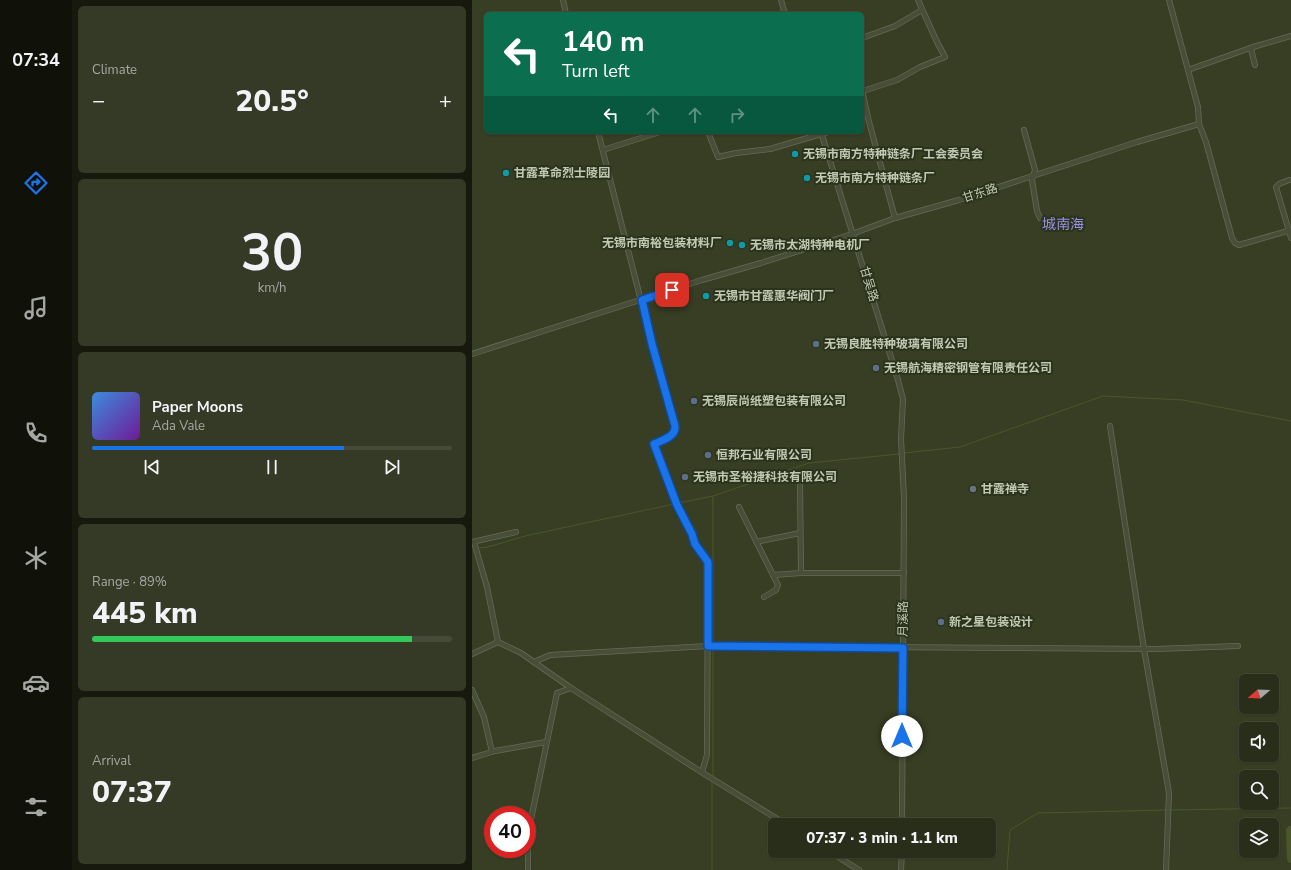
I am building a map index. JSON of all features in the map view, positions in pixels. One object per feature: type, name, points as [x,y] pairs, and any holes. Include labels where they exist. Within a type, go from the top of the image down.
[{"type":"street","points":[[563,0],[566,12]]},
{"type":"street","points":[[781,0],[784,12]]},
{"type":"street","points":[[864,91],[897,80],[920,67],[944,57],[918,0]]},
{"type":"street","points":[[1169,0],[1198,107],[1199,124],[1206,142],[1232,238],[1235,243],[1239,245],[1290,230]]},
{"type":"street","points":[[864,37],[895,26],[922,10]]},
{"type":"street","points":[[1188,70],[1291,36]]},
{"type":"street","points":[[1251,49],[1255,65]]},
{"type":"street","points":[[864,96],[868,118],[895,218]]},
{"type":"street","points":[[864,119],[868,118]]},
{"type":"street","name":"甘东路","points":[[472,354],[702,280],[853,234],[895,218],[1199,124]]},
{"type":"street","points":[[1024,130],[1035,170],[1032,180],[1037,211],[1040,218]]},
{"type":"street","points":[[599,134],[652,344],[675,426],[675,431],[672,435],[654,444],[677,505],[695,544],[708,562],[709,646],[707,755],[702,772]]},
{"type":"street","points":[[603,150],[654,134]]},
{"type":"street","points":[[709,134],[718,157],[736,153],[770,149],[819,134]]},
{"type":"street","name":"甘吴路","points":[[822,134],[903,399],[901,439],[902,460]]},
{"type":"street","points":[[1289,180],[1279,184],[1276,187],[1290,230],[1291,238]]},
{"type":"street","points":[[1110,426],[1144,649],[1169,793],[1166,870]]},
{"type":"street","name":"月溪路","points":[[902,460],[904,498],[902,818]]},
{"type":"street","points":[[800,482],[801,573]]},
{"type":"street","points":[[739,507],[778,585],[776,590],[764,597]]},
{"type":"street","points":[[498,642],[487,587],[474,543],[516,532]]},
{"type":"street","points":[[756,542],[800,533]]},
{"type":"street","points":[[773,575],[801,573],[904,574]]},
{"type":"street","points":[[472,654],[498,642]]},
{"type":"street","points":[[498,642],[521,653],[571,688],[776,818]]},
{"type":"street","points":[[534,662],[550,655],[709,646],[1144,649],[1238,646]]},
{"type":"street","points":[[528,870],[528,834],[557,693],[571,688]]},
{"type":"street","points":[[472,690],[484,717],[492,752]]},
{"type":"street","points":[[472,758],[492,752],[546,742]]},
{"type":"street","points":[[840,858],[859,870]]},
{"type":"street","points":[[902,858],[902,870]]},
{"type":"shaded area","points":[[1291,826],[1291,863],[1287,860],[1286,829]]},
{"type":"waterway","points":[[903,453],[960,447],[1103,396],[1183,400],[1291,421]]},
{"type":"waterway","points":[[679,503],[713,496],[809,463],[899,454]]},
{"type":"waterway","points":[[713,497],[713,643]]},
{"type":"waterway","points":[[479,548],[488,547],[525,536],[674,504]]},
{"type":"waterway","points":[[713,649],[713,777]]},
{"type":"waterway","points":[[712,781],[712,870]]},
{"type":"waterway","points":[[1170,810],[1291,808]]},
{"type":"waterway","points":[[1007,870],[1010,830],[1038,813],[1167,810]]},
{"type":"place","name":"无锡市南方特种链条厂工会委员会","points":[[795,154]]},
{"type":"place","name":"甘露革命烈士陵园","points":[[506,173]]},
{"type":"place","name":"无锡市南方特种链条厂","points":[[807,178]]},
{"type":"place","name":"无锡市南裕包装材料厂","points":[[730,243]]},
{"type":"place","name":"无锡市太湖特种电机厂","points":[[742,245]]},
{"type":"place","name":"无锡市甘露惠华阀门厂","points":[[706,296]]},
{"type":"place","name":"无锡良胜特种玻璃有限公司","points":[[816,344]]},
{"type":"place","name":"无锡航海精密钢管有限责任公司","points":[[876,368]]},
{"type":"place","name":"无锡辰尚纸塑包装有限公司","points":[[694,401]]},
{"type":"place","name":"恒邦石业有限公司","points":[[708,455]]},
{"type":"place","name":"无锡市圣裕捷科技有限公司","points":[[685,477]]},
{"type":"place","name":"甘露禅寺","points":[[973,489]]},
{"type":"place","name":"新之星包装设计","points":[[941,622]]},
{"type":"district","name":"城南海","points":[[1063,224]]},
{"type":"route","points":[[672,290],[642,300],[652,344],[675,426],[675,431],[672,435],[654,444],[665,470],[671,492],[692,534],[695,544],[708,562],[708,646],[903,648],[902,736]]}]
